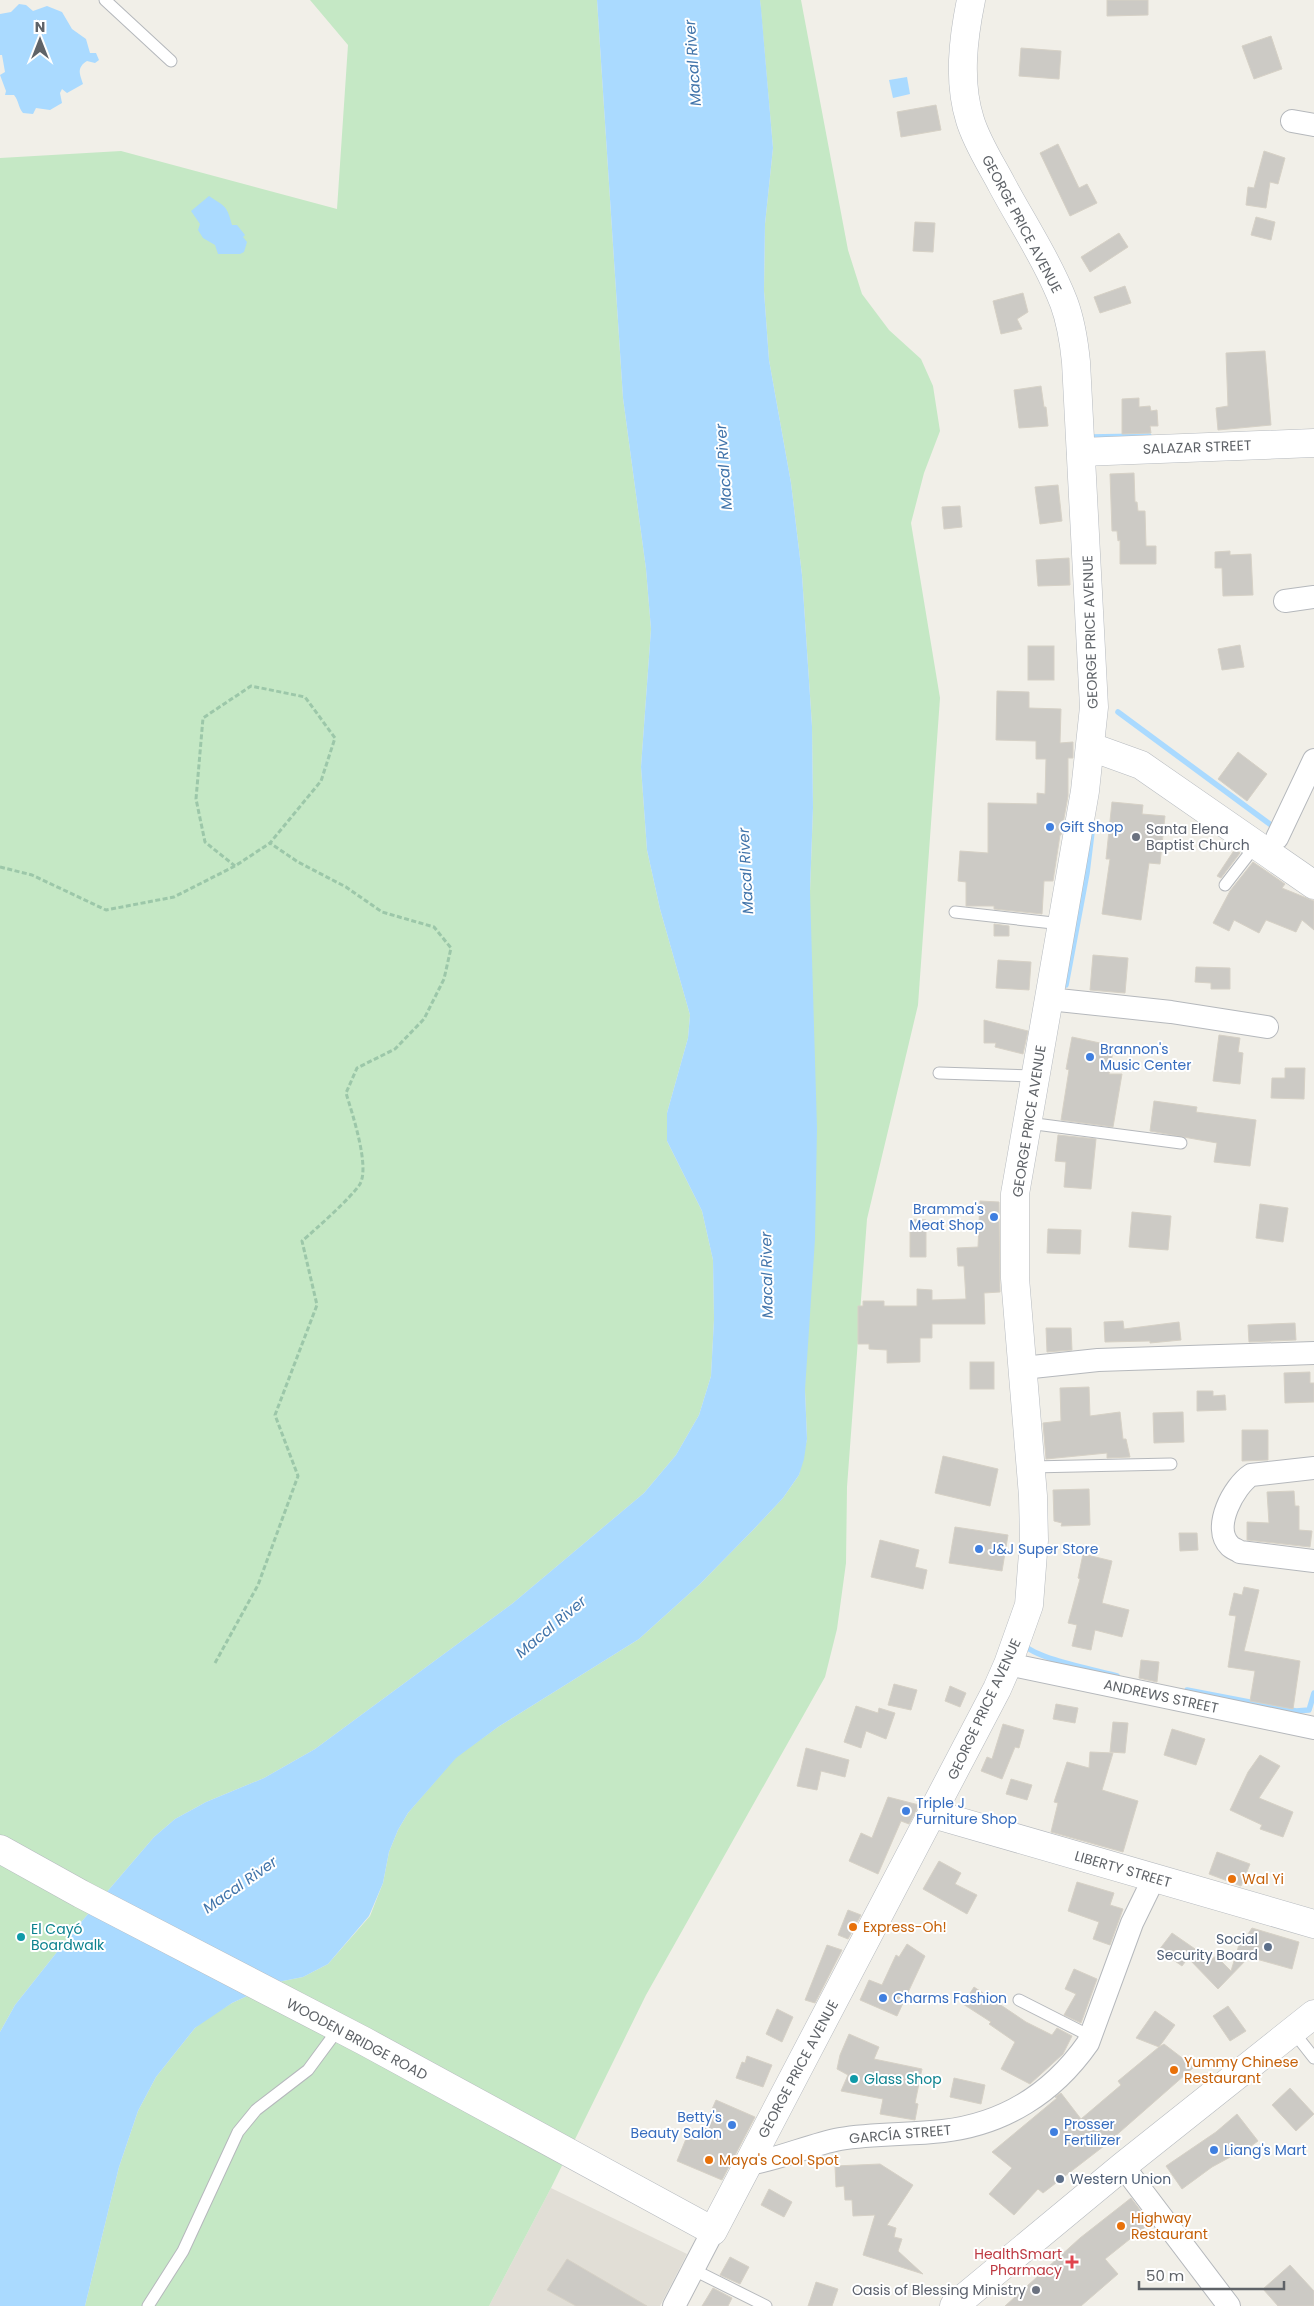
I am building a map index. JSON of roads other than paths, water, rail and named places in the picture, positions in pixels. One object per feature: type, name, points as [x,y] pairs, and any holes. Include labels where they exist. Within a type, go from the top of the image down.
[{"type":"main road","name":"GEORGE PRICE AVENUE","points":[[713,2231],[933,1814],[1008,1664],[1029,1605],[1034,1531],[1031,1467],[1016,1278],[1014,1228],[1016,1194],[1092,738],[1094,681],[1073,333],[1065,304],[1054,280],[980,146],[970,120],[964,95],[963,71],[971,0]]},
{"type":"main road","name":"SALAZAR STREET","points":[[1081,452],[1314,442]]},
{"type":"main road","points":[[1092,738],[1145,748],[1267,841],[1314,885]]},
{"type":"main road","points":[[1267,841],[1314,864]]},
{"type":"main road","name":"LIBERTY STREET","points":[[933,1814],[1314,1924]]},
{"type":"main road","name":"WOODEN BRIDGE ROAD","points":[[0,1849],[81,1894],[339,2028],[713,2231]]},
{"type":"main road","points":[[954,2306],[1123,2166],[1314,2014]]},
{"type":"street","points":[[1292,122],[1314,125]]},
{"type":"street","points":[[1285,601],[1314,597]]},
{"type":"street","points":[[1267,841],[1314,760]]},
{"type":"street","points":[[1049,999],[1170,1012],[1267,1027]]},
{"type":"street","points":[[1023,1368],[1063,1362],[1136,1358],[1314,1353]]},
{"type":"street","points":[[1314,1468],[1251,1475],[1236,1490],[1227,1506],[1223,1523],[1225,1537],[1230,1546],[1240,1552],[1314,1561]]},
{"type":"street","name":"ANDREWS STREET","points":[[1008,1664],[1314,1728]]},
{"type":"street","name":"GARCÍA STREET","points":[[748,2164],[841,2139],[942,2132],[982,2122],[1034,2100],[1076,2060],[1090,2036],[1132,1923],[1154,1878]]},
{"type":"street","points":[[1123,2166],[1229,2306]]},
{"type":"street","name":"GEORGE PRICE AVENUE","points":[[674,2306],[713,2231]]},
{"type":"lane","points":[[105,0],[171,61]]},
{"type":"lane","points":[[1225,885],[1267,841]]},
{"type":"lane","points":[[955,912],[1062,924]]},
{"type":"lane","points":[[940,1073],[1036,1076]]},
{"type":"lane","points":[[1028,1123],[1181,1143]]},
{"type":"lane","points":[[1031,1467],[1172,1464]]},
{"type":"lane","points":[[1019,2000],[1090,2036]]},
{"type":"lane","points":[[148,2306],[183,2251],[238,2132],[256,2110],[308,2070],[339,2028]]},
{"type":"lane","points":[[1292,2030],[1314,2058]]},
{"type":"lane","points":[[694,2270],[766,2306]]},
{"type":"water","name":"Macal River","points":[[597,0],[760,0],[773,148],[765,224],[764,291],[769,360],[791,483],[802,575],[812,726],[813,808],[810,891],[817,1128],[815,1239],[805,1390],[807,1439],[804,1459],[799,1475],[783,1498],[700,1584],[639,1639],[498,1727],[456,1758],[408,1813],[398,1830],[389,1852],[383,1883],[369,1916],[328,1964],[303,1977],[278,1982],[232,2003],[195,2028],[156,2077],[138,2111],[119,2167],[85,2306],[0,2306],[0,2032],[15,2005],[76,1928],[154,1837],[175,1819],[206,1802],[264,1778],[315,1749],[513,1603],[644,1493],[676,1455],[699,1415],[711,1376],[714,1319],[713,1260],[702,1211],[667,1141],[667,1113],[688,1038],[690,1015],[660,909],[647,850],[641,767],[651,629],[646,569],[623,398]]},
{"type":"water","points":[[19,4],[26,5],[33,11],[47,6],[62,12],[72,29],[86,39],[90,53],[96,53],[99,60],[95,63],[87,61],[81,66],[80,71],[83,84],[67,93],[62,89],[60,93],[62,103],[50,110],[36,108],[33,114],[23,113],[14,95],[5,95],[6,91],[0,75],[5,72],[2,55],[0,55],[0,14],[11,12]]},
{"type":"water","points":[[907,77],[910,94],[893,98],[889,80]]},
{"type":"water","points":[[209,196],[225,208],[232,225],[237,225],[245,235],[243,237],[247,242],[244,252],[240,254],[218,254],[215,245],[203,238],[198,230],[200,224],[191,211]]},
{"type":"waterway","points":[[1089,437],[1149,436]]},
{"type":"waterway","points":[[1118,712],[1271,825]]},
{"type":"waterway","points":[[1066,985],[1087,873],[1093,824]]},
{"type":"waterway","points":[[1023,1644],[1053,1659],[1117,1676]]},
{"type":"waterway","points":[[1187,1690],[1296,1711],[1309,1710],[1314,1693]]},
{"type":"place","name":"Gift Shop","points":[[1050,827]]},
{"type":"place","name":"Santa Elena Baptist Church","points":[[1136,837]]},
{"type":"place","name":"Brannon's Music Center","points":[[1090,1057]]},
{"type":"place","name":"Bramma's Meat Shop","points":[[994,1217]]},
{"type":"place","name":"J&J Super Store","points":[[979,1549]]},
{"type":"place","name":"Triple J Furniture Shop","points":[[906,1811]]},
{"type":"place","name":"Wal Yi","points":[[1232,1879]]},
{"type":"place","name":"Express-Oh!","points":[[853,1927]]},
{"type":"place","name":"El Cayó Boardwalk","points":[[21,1937]]},
{"type":"place","name":"Social Security Board","points":[[1268,1947]]},
{"type":"place","name":"Charms Fashion","points":[[883,1998]]},
{"type":"place","name":"Yummy Chinese Restaurant","points":[[1174,2070]]},
{"type":"place","name":"Glass Shop","points":[[854,2079]]},
{"type":"place","name":"Betty's Beauty Salon","points":[[732,2125]]},
{"type":"place","name":"Prosser Fertilizer","points":[[1054,2132]]},
{"type":"place","name":"Liang's Mart","points":[[1214,2150]]},
{"type":"place","name":"Maya's Cool Spot","points":[[709,2160]]},
{"type":"place","name":"Western Union","points":[[1060,2179]]},
{"type":"place","name":"Highway Restaurant","points":[[1121,2226]]},
{"type":"place","name":"HealthSmart Pharmacy","points":[[1072,2262]]},
{"type":"place","name":"Oasis of Blessing Ministry","points":[[1036,2290]]}]
